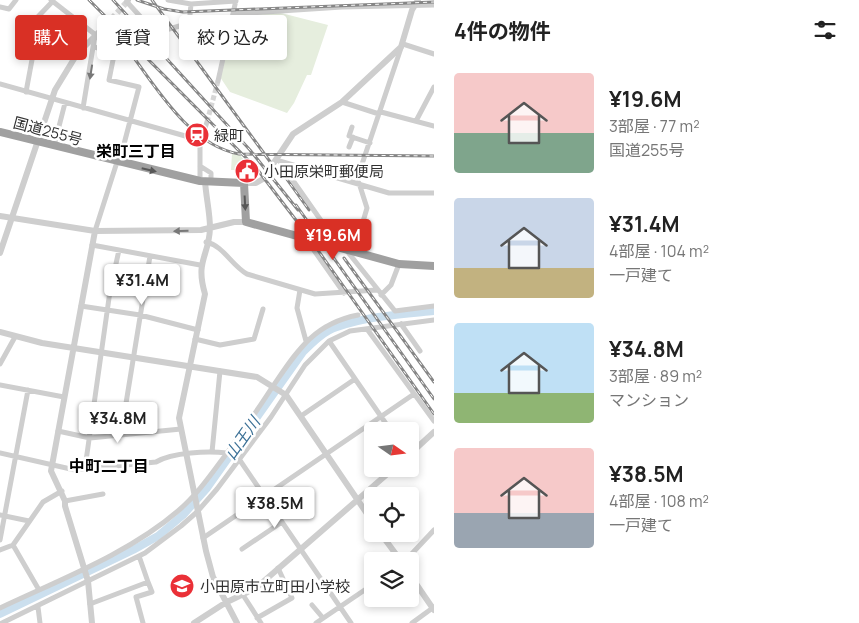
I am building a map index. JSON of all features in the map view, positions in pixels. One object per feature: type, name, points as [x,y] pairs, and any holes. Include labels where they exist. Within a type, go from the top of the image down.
[{"type":"highway","name":"国道255号","points":[[0,132],[118,163],[205,181],[244,183]]},
{"type":"highway","points":[[244,183],[246,222],[399,264],[433,265]]},
{"type":"street","points":[[0,9],[10,9],[16,0]]},
{"type":"street","points":[[168,0],[191,4],[236,1],[234,14],[417,2],[434,5]]},
{"type":"street","points":[[39,15],[52,1],[95,35]]},
{"type":"street","points":[[127,1],[148,25],[162,31],[179,28]]},
{"type":"street","points":[[348,251],[367,208],[357,183],[417,2]]},
{"type":"street","points":[[190,15],[191,4]]},
{"type":"street","points":[[83,108],[95,47],[95,35]]},
{"type":"street","points":[[0,253],[51,99],[69,66],[95,35]]},
{"type":"street","points":[[402,46],[434,54]]},
{"type":"street","points":[[244,183],[256,183],[263,179],[278,161],[293,134],[342,102],[402,46]]},
{"type":"street","points":[[92,623],[88,580],[65,506],[66,501],[51,471],[51,465],[95,231],[118,163],[139,87],[109,80],[114,55],[95,47]]},
{"type":"street","points":[[26,92],[32,60]]},
{"type":"street","points":[[218,81],[223,60]]},
{"type":"street","points":[[0,84],[196,139],[200,143]]},
{"type":"street","points":[[416,121],[434,87]]},
{"type":"street","points":[[342,102],[434,126]]},
{"type":"street","points":[[54,146],[65,103]]},
{"type":"street","points":[[207,122],[200,143],[200,166],[205,181],[210,229],[200,265],[205,294],[180,411],[180,429],[213,577],[237,623]]},
{"type":"street","points":[[352,126],[349,136],[370,143]]},
{"type":"street","points":[[349,147],[353,137]]},
{"type":"street","points":[[278,161],[388,193],[434,193]]},
{"type":"street","points":[[278,161],[379,293],[395,311],[434,306]]},
{"type":"street","points":[[200,166],[211,173],[205,181]]},
{"type":"street","points":[[0,216],[95,231],[210,229],[234,222],[246,222]]},
{"type":"street","points":[[306,239],[344,293]]},
{"type":"street","points":[[206,242],[216,244],[240,270],[247,274],[315,294],[379,293],[391,284],[399,264]]},
{"type":"street","points":[[92,245],[200,265]]},
{"type":"street","points":[[85,468],[101,353],[119,250]]},
{"type":"street","points":[[121,434],[150,256]]},
{"type":"street","points":[[300,290],[297,308],[306,341]]},
{"type":"street","points":[[81,306],[140,315],[198,330]]},
{"type":"street","points":[[195,339],[220,345],[254,339],[263,308]]},
{"type":"street","points":[[0,608],[85,569],[147,534],[178,511],[194,496],[306,341],[326,326],[358,316]]},
{"type":"street","points":[[2,623],[139,556],[164,540],[197,512],[239,459],[286,395],[305,365],[329,342],[350,331],[434,320]]},
{"type":"street","points":[[401,324],[420,351]]},
{"type":"street","points":[[367,329],[434,421]]},
{"type":"street","points":[[0,332],[15,337],[101,353],[257,377],[286,395],[364,510]]},
{"type":"street","points":[[0,364],[15,337]]},
{"type":"street","points":[[329,342],[385,422]]},
{"type":"street","points":[[212,452],[220,372]]},
{"type":"street","points":[[301,416],[355,379]]},
{"type":"street","points":[[0,385],[64,397]]},
{"type":"street","points":[[0,540],[2,515],[28,390]]},
{"type":"street","points":[[203,538],[414,394]]},
{"type":"street","points":[[58,432],[90,438],[180,429]]},
{"type":"street","points":[[419,446],[434,432]]},
{"type":"street","points":[[0,453],[75,470],[156,462],[165,457],[227,452]]},
{"type":"street","points":[[239,459],[351,623]]},
{"type":"street","points":[[195,623],[226,603],[256,588],[383,478]]},
{"type":"street","points":[[0,550],[12,545],[42,502],[62,491]]},
{"type":"street","points":[[66,501],[103,494]]},
{"type":"street","points":[[277,514],[290,505]]},
{"type":"street","points":[[2,515],[29,521]]},
{"type":"street","points":[[242,549],[282,522]]},
{"type":"street","points":[[413,552],[434,530]]},
{"type":"street","points":[[12,545],[39,590]]},
{"type":"street","points":[[139,556],[152,592],[136,598],[143,623]]},
{"type":"street","points":[[243,595],[259,620],[292,598],[278,568]]},
{"type":"street","points":[[90,604],[148,582]]},
{"type":"street","points":[[412,623],[434,608],[419,587]]},
{"type":"street","points":[[316,623],[364,590]]},
{"type":"street","points":[[312,605],[323,618]]},
{"type":"street","points":[[38,607],[40,623]]},
{"type":"green space","points":[[281,13],[328,25],[311,75],[307,75],[294,103],[287,113],[230,92],[220,77],[224,60],[287,60],[287,15],[250,15]]},
{"type":"green space","points":[[232,154],[240,155],[244,160],[242,170],[231,170]]},
{"type":"waterway","name":"山王川","points":[[0,614],[133,550],[158,536],[183,515],[207,488],[303,352],[323,334],[337,327],[360,320],[434,311]]},
{"type":"tunnel","points":[[115,15],[127,2]]},
{"type":"tunnel","points":[[207,122],[218,81]]},
{"type":"railway","points":[[89,0],[257,169],[305,232],[434,414]]},
{"type":"railway","points":[[113,0],[250,150],[298,210]]},
{"type":"railway","points":[[137,0],[164,9],[183,12],[434,2]]},
{"type":"railway","points":[[152,0],[282,178]]},
{"type":"railway","points":[[135,60],[157,90],[186,124],[220,148],[239,154],[434,156]]},
{"type":"railway","points":[[281,171],[309,210]]},
{"type":"railway","points":[[296,205],[434,399]]},
{"type":"railway","points":[[344,258],[434,382]]},
{"type":"place","name":"緑町","points":[[197,135]]},
{"type":"place","name":"小田原栄町郵便局","points":[[247,171]]},
{"type":"place","name":"小田原市立町田小学校","points":[[182,586]]},
{"type":"district","name":"栄町三丁目","points":[[136,151]]},
{"type":"district","name":"中町二丁目","points":[[109,466]]}]
